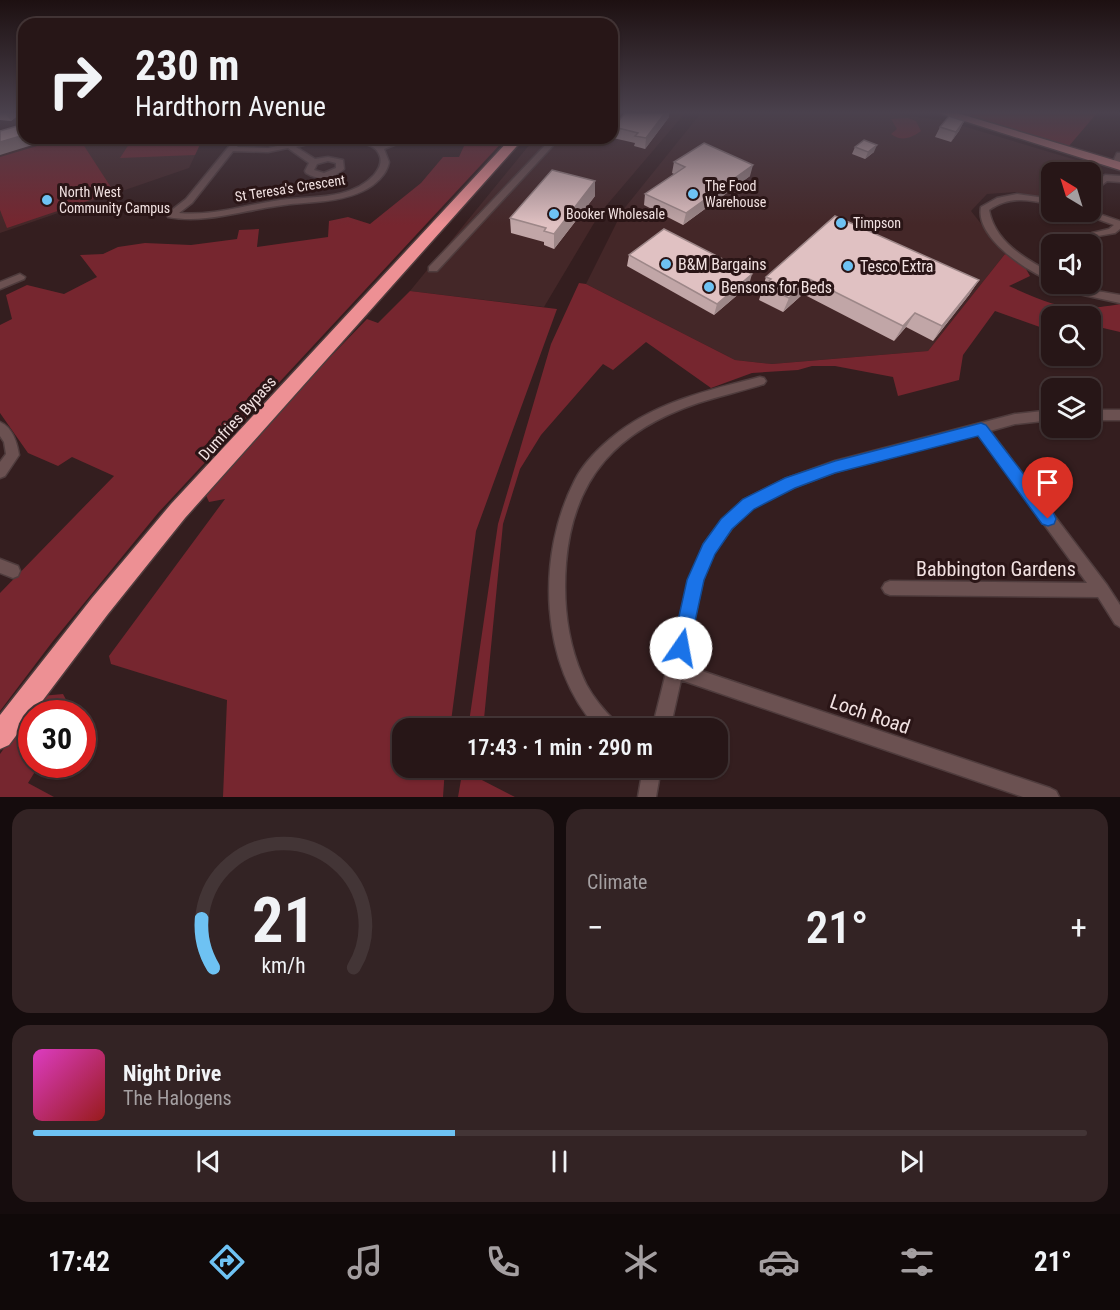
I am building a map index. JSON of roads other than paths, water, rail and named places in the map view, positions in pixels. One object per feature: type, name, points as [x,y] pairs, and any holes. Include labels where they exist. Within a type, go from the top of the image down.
[{"type":"highway","name":"Dumfries Bypass","points":[[0,736],[100,606],[178,511],[507,150]]},
{"type":"main road","points":[[1077,150],[1119,162]]},
{"type":"street","name":"St Teresa's Crescent","points":[[230,150],[189,201],[171,215],[197,217],[349,193],[370,183],[382,170],[385,158],[380,150]]},
{"type":"street","name":"St Teresa's Crescent","points":[[296,150],[314,162]]},
{"type":"street","points":[[433,269],[545,150]]},
{"type":"street","points":[[1101,182],[1105,178],[1120,179]]},
{"type":"street","points":[[1041,198],[1012,197],[1000,199],[984,209],[987,227],[1019,258],[1041,271]]},
{"type":"street","points":[[1101,218],[1120,224]]},
{"type":"street","points":[[1099,234],[1112,231],[1120,224]]},
{"type":"street","points":[[0,286],[20,277]]},
{"type":"street","points":[[1094,294],[1120,299]]},
{"type":"street","points":[[600,718],[581,694],[568,665],[558,607],[558,558],[568,513],[580,484],[596,459],[617,440],[656,414],[686,400],[760,381]]},
{"type":"street","points":[[1101,415],[1119,416]]},
{"type":"street","points":[[664,718],[696,580],[709,549],[727,524],[748,504],[790,483],[835,467],[1015,419],[1041,417]]},
{"type":"street","points":[[0,427],[10,440],[13,455],[0,472]]},
{"type":"street","points":[[981,429],[1102,590],[1120,619]]},
{"type":"street","name":"Babbington Gardens","points":[[890,588],[1102,590]]},
{"type":"street","name":"Loch Road","points":[[676,670],[1050,797]]},
{"type":"street","points":[[647,797],[650,778]]},
{"type":"place","name":"The Food Warehouse","points":[[693,194]]},
{"type":"place","name":"North West Community Campus","points":[[47,200]]},
{"type":"place","name":"Booker Wholesale","points":[[554,214]]},
{"type":"place","name":"Timpson","points":[[841,223]]},
{"type":"place","name":"B&M Bargains","points":[[666,264]]},
{"type":"place","name":"Tesco Extra","points":[[848,266]]},
{"type":"place","name":"Bensons for Beds","points":[[709,287]]}]
